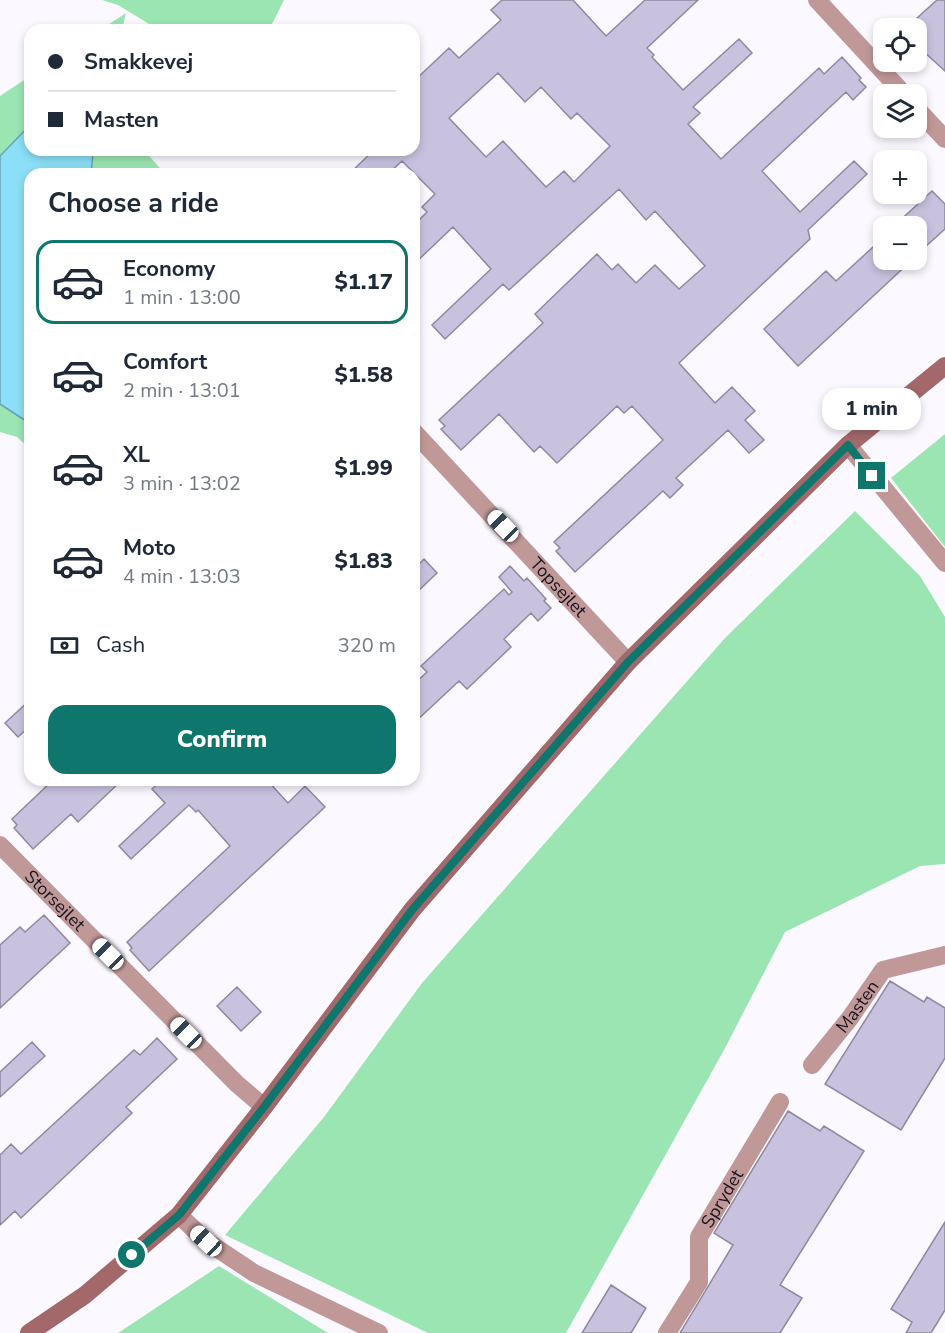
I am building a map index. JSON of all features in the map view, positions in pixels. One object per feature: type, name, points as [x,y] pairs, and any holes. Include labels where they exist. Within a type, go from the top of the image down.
[{"type":"street","points":[[817,0],[895,84]]},
{"type":"street","points":[[927,120],[945,139]]},
{"type":"street","points":[[29,1333],[85,1295],[179,1215],[264,1107],[412,910],[628,662],[848,445],[945,366]]},
{"type":"street","name":"Topsejlet","points":[[420,438],[628,662]]},
{"type":"street","points":[[848,445],[945,563]]},
{"type":"street","name":"Storsejlet","points":[[0,845],[237,1084],[264,1107]]},
{"type":"street","name":"Masten","points":[[812,1065],[850,1018],[883,970],[945,955]]},
{"type":"street","name":"Sprydet","points":[[667,1333],[699,1282],[699,1237],[780,1102]]},
{"type":"street","points":[[179,1215],[206,1241],[254,1273],[379,1333]]},
{"type":"green space","points":[[102,0],[284,0],[272,24],[149,24],[118,5]]},
{"type":"green space","points":[[126,13],[123,24],[109,24]]},
{"type":"green space","points":[[24,80],[24,131],[0,156],[0,96]]},
{"type":"green space","points":[[92,156],[149,156],[160,168],[92,168]]},
{"type":"green space","points":[[0,404],[24,419],[24,443],[17,437],[0,432]]},
{"type":"green space","points":[[945,434],[945,547],[891,478]]},
{"type":"green space","points":[[855,511],[920,576],[945,617],[945,864],[920,866],[785,932],[724,1050],[566,1333],[428,1333],[225,1235],[324,1117],[422,983],[725,638]]},
{"type":"green space","points":[[219,1266],[328,1333],[118,1333]]},
{"type":"water","points":[[24,131],[24,156],[93,156],[92,168],[24,168],[24,420],[0,404],[0,156]]},
{"type":"building","points":[[502,0],[573,0],[606,36],[645,0],[698,0],[647,48],[654,55],[652,57],[683,90],[739,39],[752,53],[693,107],[700,113],[688,124],[721,159],[819,68],[824,74],[842,57],[866,87],[853,100],[846,92],[762,171],[800,212],[854,161],[867,174],[808,230],[810,239],[679,363],[715,403],[732,387],[755,411],[745,420],[764,440],[749,453],[728,430],[676,478],[683,485],[670,498],[663,491],[575,572],[556,551],[560,548],[554,542],[663,440],[632,406],[624,413],[617,406],[557,463],[540,446],[534,452],[499,414],[461,450],[441,429],[445,426],[439,420],[543,323],[535,314],[597,254],[612,270],[618,264],[636,283],[655,265],[679,289],[705,266],[655,211],[646,220],[619,189],[509,290],[503,284],[445,339],[432,325],[491,269],[453,227],[420,258],[420,219],[427,212],[422,207],[435,194],[420,179],[420,168],[409,168],[402,161],[394,168],[355,168],[368,156],[420,156],[420,75],[449,48],[459,58],[501,20],[491,10]],"holes":[[[498,73],[525,102],[541,87],[571,119],[577,113],[610,146],[574,182],[564,171],[546,187],[503,141],[486,157],[449,118]]]},
{"type":"building","points":[[937,0],[945,0],[945,71],[927,55],[927,18],[917,18]]},
{"type":"building","points":[[932,191],[945,204],[945,229],[927,245],[927,216],[905,216],[918,204],[927,204],[927,196]]},
{"type":"building","points":[[873,247],[873,270],[901,270],[798,366],[764,329],[826,271],[836,281]]},
{"type":"building","points":[[424,559],[437,573],[420,589],[420,563]]},
{"type":"building","points":[[510,566],[524,581],[527,578],[551,608],[538,621],[531,613],[504,639],[511,647],[467,689],[459,681],[420,717],[420,678],[427,672],[421,666],[504,589],[509,595],[512,592],[499,577]]},
{"type":"building","points":[[24,706],[24,732],[18,737],[5,723]]},
{"type":"building","points":[[47,786],[116,786],[78,822],[71,814],[33,849],[14,828],[17,825],[12,819]]},
{"type":"building","points":[[155,786],[272,786],[288,803],[305,786],[325,807],[149,971],[130,950],[132,948],[127,942],[230,846],[198,810],[196,812],[189,805],[131,859],[119,846],[165,803],[152,789]]},
{"type":"building","points":[[44,915],[70,943],[0,1008],[0,945],[20,927],[25,932]]},
{"type":"building","points":[[890,981],[924,1002],[927,997],[945,1008],[945,1058],[901,1130],[825,1084]]},
{"type":"building","points":[[237,987],[261,1012],[241,1031],[217,1006]]},
{"type":"building","points":[[157,1038],[177,1059],[126,1107],[132,1113],[21,1218],[15,1211],[0,1225],[0,1155],[11,1144],[21,1154],[134,1050],[140,1055]]},
{"type":"building","points":[[32,1042],[45,1056],[0,1097],[0,1072]]},
{"type":"building","points":[[788,1111],[820,1131],[824,1126],[864,1151],[780,1285],[802,1298],[780,1333],[680,1333],[733,1245],[714,1233]]},
{"type":"building","points":[[945,1222],[945,1310],[931,1333],[906,1333],[912,1322],[891,1309]]},
{"type":"building","points":[[611,1285],[646,1308],[631,1333],[582,1333]]},
{"type":"route","points":[[132,1255],[179,1215],[264,1107],[412,910],[628,662],[848,445],[872,476]]}]
